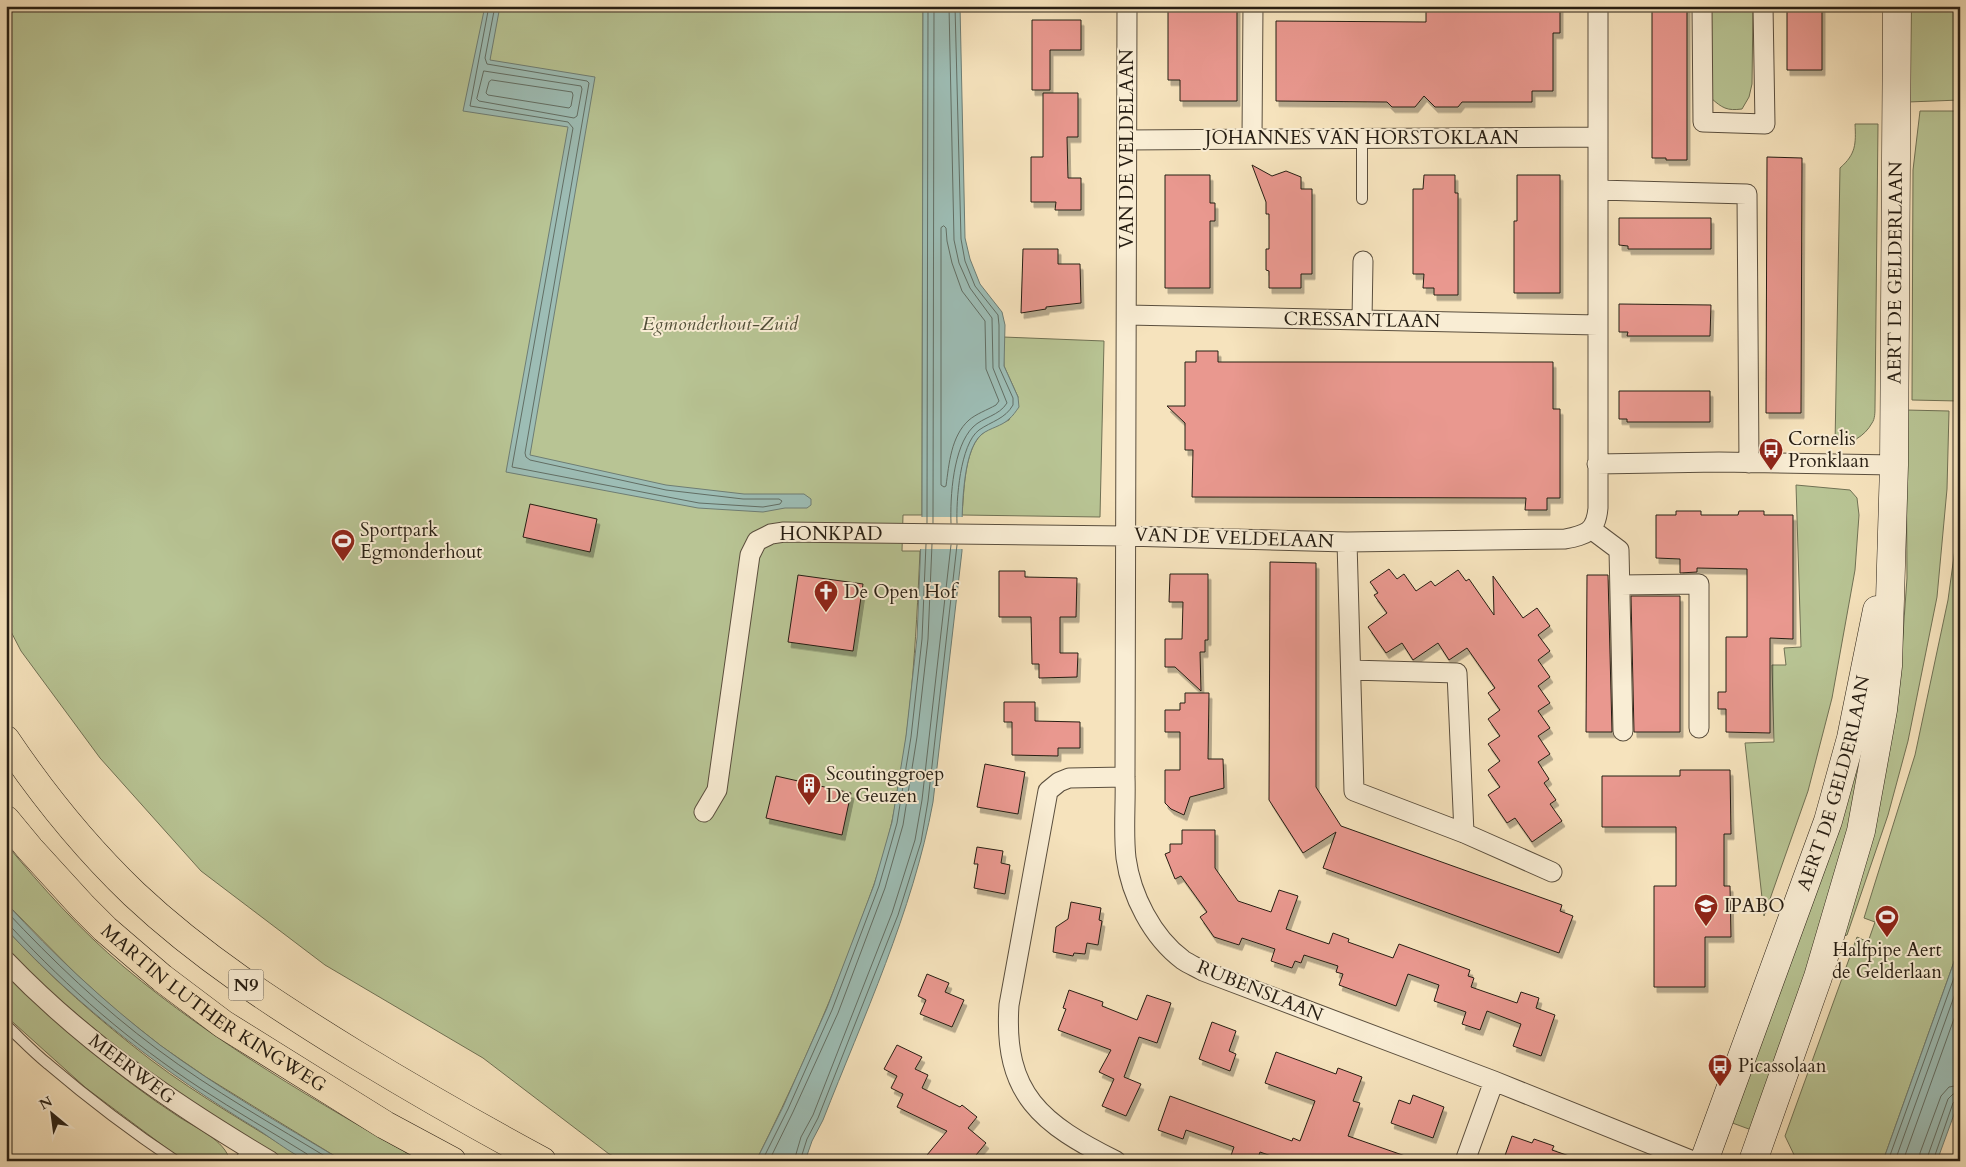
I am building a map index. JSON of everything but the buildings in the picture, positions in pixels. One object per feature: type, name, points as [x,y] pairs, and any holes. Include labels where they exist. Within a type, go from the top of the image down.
[{"type":"highway","name":"MARTIN LUTHER KINGWEG","points":[[6,740],[33,779],[82,839],[134,893],[177,931],[242,982],[308,1026],[404,1084],[542,1161]]},
{"type":"highway","name":"MARTIN LUTHER KINGWEG","points":[[6,820],[83,907],[105,929],[162,978],[223,1024],[385,1124],[452,1161]]},
{"type":"street","name":"VAN DE VELDELAAN","points":[[1127,6],[1126,536],[1347,542],[1565,539],[1581,536],[1592,530]]},
{"type":"street","points":[[1252,138],[1253,6]]},
{"type":"street","points":[[1598,6],[1597,520],[1592,530],[1619,550],[1624,731]]},
{"type":"street","points":[[1702,6],[1703,122],[1765,124],[1763,6]]},
{"type":"street","name":"AERT DE GELDERLAAN","points":[[1753,1161],[1818,977],[1861,831],[1883,710],[1888,666],[1894,465],[1897,6]]},
{"type":"street","name":"JOHANNES VAN HORSTOKLAAN","points":[[1127,140],[1598,137]]},
{"type":"street","points":[[1598,190],[1747,194],[1749,463]]},
{"type":"street","points":[[1362,320],[1363,261]]},
{"type":"street","name":"CRESSANTLAAN","points":[[1127,315],[1598,326]]},
{"type":"street","points":[[1597,464],[1749,463],[1894,465]]},
{"type":"street","name":"HONKPAD","points":[[704,812],[717,790],[750,555],[757,540],[771,534],[784,532],[1126,536]]},
{"type":"street","name":"RUBENSLAAN","points":[[1126,536],[1126,856],[1130,879],[1137,898],[1167,945],[1183,960],[1203,971],[1494,1081],[1693,1161]]},
{"type":"street","name":"AERT DE GELDERLAAN","points":[[1704,1161],[1802,897],[1828,821],[1851,738],[1892,541]]},
{"type":"street","points":[[1347,542],[1354,790],[1464,833],[1552,872]]},
{"type":"street","points":[[1620,585],[1699,584],[1699,728]]},
{"type":"street","points":[[1351,670],[1457,673],[1464,833]]},
{"type":"street","points":[[1116,1161],[1088,1147],[1053,1125],[1030,1100],[1019,1080],[1012,1060],[1008,1025],[1009,1006],[1048,791],[1059,782],[1069,778],[1125,777]]},
{"type":"street","name":"MEERWEG","points":[[6,961],[64,1016],[125,1067],[244,1154],[270,1161]]},
{"type":"street","points":[[1465,1161],[1494,1081]]},
{"type":"lane","points":[[1362,138],[1362,199]]},
{"type":"lane","points":[[6,1025],[46,1063],[131,1132],[176,1161]]},
{"type":"green space","name":"Egmonderhout-Zuid","points":[[6,6],[923,6],[922,515],[903,515],[902,551],[920,551],[914,653],[904,754],[888,837],[868,901],[818,1028],[756,1161],[625,1161],[609,1154],[483,1058],[325,965],[201,871],[100,758],[21,651],[6,622]]},
{"type":"green space","points":[[1708,6],[1753,6],[1752,84],[1749,97],[1742,109],[1732,110],[1725,108],[1711,98]]},
{"type":"green space","points":[[1906,6],[1960,6],[1960,100],[1908,102]]},
{"type":"green space","points":[[1920,111],[1960,111],[1960,400],[1958,401],[1912,400],[1913,170]]},
{"type":"green space","points":[[1855,124],[1878,124],[1875,413],[1874,420],[1861,436],[1841,445],[1835,445],[1840,168],[1849,158],[1854,148]]},
{"type":"green space","points":[[1003,337],[1104,341],[1100,517],[962,515],[964,484],[968,462],[975,442],[987,430],[1009,420],[1018,397],[1004,366]]},
{"type":"green space","points":[[1906,410],[1949,411],[1947,489],[1937,597],[1908,741],[1888,815],[1847,935],[1844,936],[1899,691],[1907,578]]},
{"type":"green space","points":[[1796,485],[1850,490],[1857,498],[1859,515],[1855,570],[1832,698],[1808,791],[1764,916],[1745,743],[1774,742],[1772,665],[1786,665],[1784,648],[1801,647]]},
{"type":"green space","points":[[1960,512],[1960,945],[1883,1161],[1797,1161],[1785,1136],[1857,937],[1868,942],[1875,922],[1864,918],[1915,755],[1948,600]]},
{"type":"green space","points":[[1871,686],[1861,805],[1757,1132],[1727,1121]]},
{"type":"green space","points":[[6,844],[92,938],[159,995],[194,1021],[305,1094],[421,1161],[343,1161],[206,1077],[161,1046],[118,1012],[77,975],[6,903]]},
{"type":"green space","points":[[6,929],[76,998],[151,1060],[208,1100],[308,1161],[283,1161],[245,1139],[141,1068],[35,979],[6,947]]},
{"type":"green space","points":[[6,973],[67,1031],[133,1085],[209,1135],[222,1147],[230,1161],[185,1161],[86,1088],[6,1016]]},
{"type":"water","points":[[485,6],[500,6],[490,60],[595,77],[530,455],[666,485],[744,494],[804,494],[811,499],[811,505],[807,508],[785,508],[763,512],[698,508],[506,472],[568,127],[463,111]]},
{"type":"water","points":[[923,6],[960,6],[965,238],[970,259],[980,284],[1002,312],[1005,325],[1004,366],[1018,397],[1019,407],[1006,421],[982,434],[975,443],[966,471],[962,551],[933,802],[924,843],[900,924],[870,1003],[805,1161],[756,1161],[783,1107],[827,1008],[874,885],[892,822],[906,736],[917,638],[922,515]]},
{"type":"water","points":[[6,903],[80,977],[160,1045],[227,1091],[343,1161],[313,1162],[298,1156],[189,1085],[125,1038],[64,986],[6,929]]},
{"type":"water","points":[[1960,945],[1960,1098],[1937,1161],[1883,1161]]},
{"type":"pier","points":[[920,517],[964,517],[965,549],[918,549]]},
{"type":"place","name":"Cornelis Pronklaan","points":[[1771,471]]},
{"type":"place","name":"Sportpark Egmonderhout","points":[[343,562]]},
{"type":"place","name":"De Open Hof","points":[[826,613]]},
{"type":"place","name":"Scoutinggroep De Geuzen","points":[[809,806]]},
{"type":"place","name":"IPABO","points":[[1706,927]]},
{"type":"place","name":"Halfpipe Aert de Gelderlaan","points":[[1887,938]]},
{"type":"place","name":"Picassolaan","points":[[1720,1087]]}]
